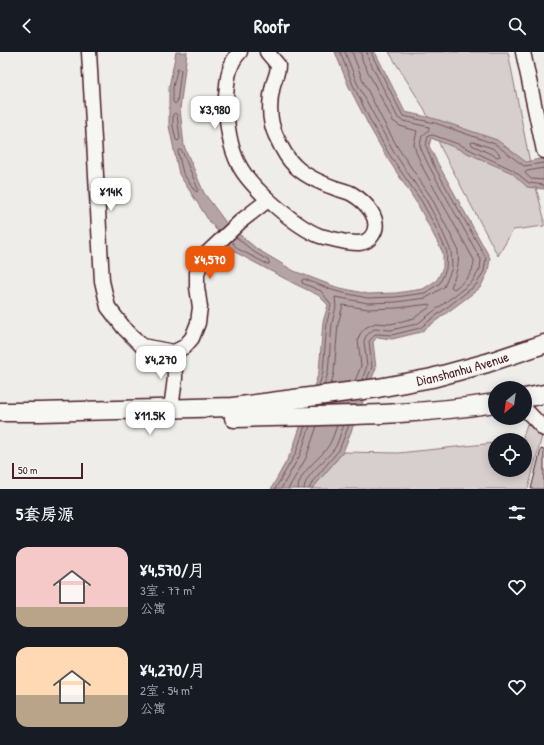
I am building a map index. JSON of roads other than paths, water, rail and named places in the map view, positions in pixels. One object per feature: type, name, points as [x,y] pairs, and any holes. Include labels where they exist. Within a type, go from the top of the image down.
[{"type":"main road","name":"Dianshanhu Avenue","points":[[298,407],[378,388],[432,378],[487,363],[544,344]]},
{"type":"main road","points":[[532,397],[544,394]]},
{"type":"main road","points":[[0,412],[298,407],[362,415],[439,410],[488,404]]},
{"type":"main road","points":[[0,424],[40,424],[298,407]]},
{"type":"street","points":[[89,52],[102,280],[108,307],[124,328],[142,346],[174,352],[184,348],[192,338],[198,323],[200,307],[196,273],[204,256],[241,221],[268,200]]},
{"type":"street","points":[[240,52],[231,66],[226,85],[226,119],[231,146],[239,165],[249,181],[268,200],[303,227],[319,235],[356,244],[366,242],[372,237],[376,222],[368,207],[352,193],[334,188],[315,180],[295,166],[275,135],[270,117],[270,100],[278,74],[278,65],[267,52]]},
{"type":"street","points":[[522,52],[544,151]]},
{"type":"street","points":[[171,409],[175,378],[174,352]]},
{"type":"street","points":[[532,416],[544,429]]},
{"type":"water","points":[[176,52],[187,52],[180,109],[184,146],[204,193],[227,224],[257,249],[294,271],[336,287],[368,294],[396,293],[423,289],[437,280],[443,268],[443,253],[418,205],[386,156],[369,126],[349,87],[335,52],[375,52],[405,112],[436,119],[497,140],[526,162],[544,158],[544,189],[527,187],[512,173],[431,138],[429,146],[490,258],[488,272],[480,288],[421,332],[392,339],[377,337],[373,342],[376,368],[343,452],[312,489],[271,489],[292,451],[319,372],[323,322],[328,305],[318,295],[235,252],[209,221],[179,174],[169,126],[169,87]]}]
